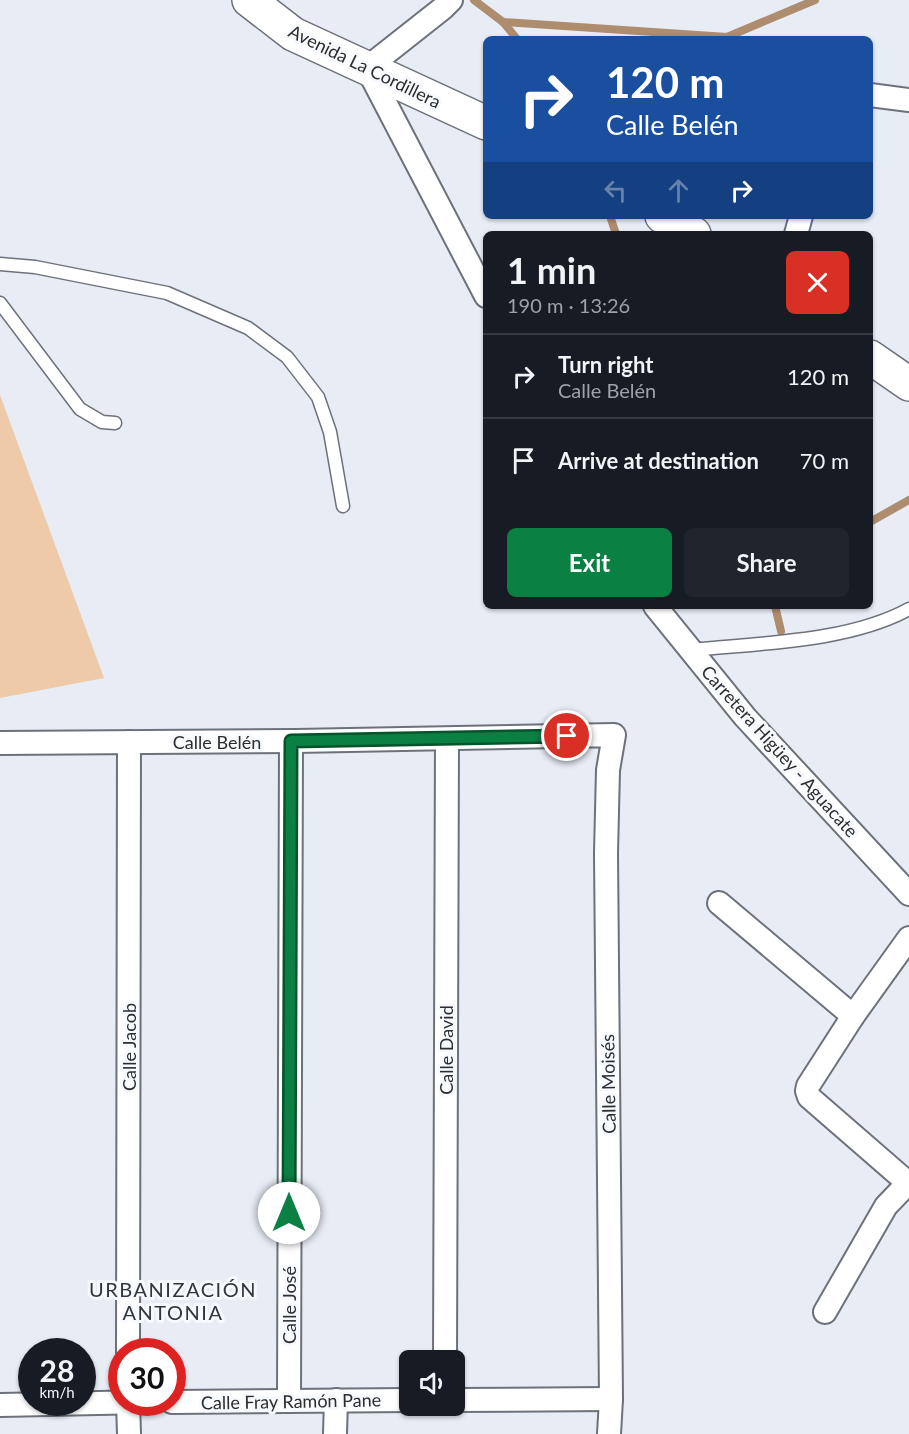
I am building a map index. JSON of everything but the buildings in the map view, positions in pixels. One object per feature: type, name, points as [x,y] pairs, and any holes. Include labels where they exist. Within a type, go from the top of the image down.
[{"type":"main road","name":"Avenida La Cordillera","points":[[249,0],[292,34],[483,122]]},
{"type":"main road","points":[[668,219],[689,231]]},
{"type":"main road","points":[[873,359],[909,384]]},
{"type":"street","points":[[447,4],[367,68],[483,290]]},
{"type":"street","points":[[873,95],[909,100]]},
{"type":"street","name":"Carretera Higüey - Aguacate","points":[[658,609],[745,717],[909,894]]},
{"type":"street","name":"Calle Belén","points":[[0,743],[447,739],[614,735]]},
{"type":"street","name":"Calle Moisés","points":[[609,1434],[611,1399],[606,853],[608,770],[614,735]]},
{"type":"street","name":"Calle David","points":[[445,1350],[447,739]]},
{"type":"street","name":"Calle José","points":[[289,1401],[291,741]]},
{"type":"street","name":"Calle Jacob","points":[[128,1338],[129,742]]},
{"type":"street","points":[[719,903],[853,1016]]},
{"type":"street","points":[[825,1312],[886,1206],[909,1182],[809,1097],[807,1091],[853,1016],[909,938]]},
{"type":"street","points":[[465,1400],[611,1399]]},
{"type":"street","points":[[335,1434],[336,1400]]},
{"type":"street","name":"Calle Fray Ramón Pane","points":[[186,1402],[399,1400]]},
{"type":"street","points":[[0,1405],[108,1403]]},
{"type":"street","points":[[128,1416],[129,1434]]},
{"type":"lane","points":[[0,264],[35,267],[168,294],[248,328],[287,357],[318,397],[330,432],[343,506]]},
{"type":"lane","points":[[0,303],[80,409],[102,422],[115,423]]},
{"type":"lane","points":[[692,650],[815,637],[887,621],[909,609]]},
{"type":"shaded area","points":[[0,395],[104,678],[0,698]]},
{"type":"waterway","points":[[474,0],[503,22],[515,36]]},
{"type":"waterway","points":[[729,36],[815,0]]},
{"type":"waterway","points":[[503,22],[712,36]]},
{"type":"waterway","points":[[611,219],[615,231]]},
{"type":"waterway","points":[[873,520],[909,500]]},
{"type":"waterway","points":[[776,609],[781,631]]},
{"type":"district","name":"URBANIZACIÓN ANTONIA","points":[[173,1300]]},
{"type":"route","points":[[289,1213],[291,741],[567,736]]}]
